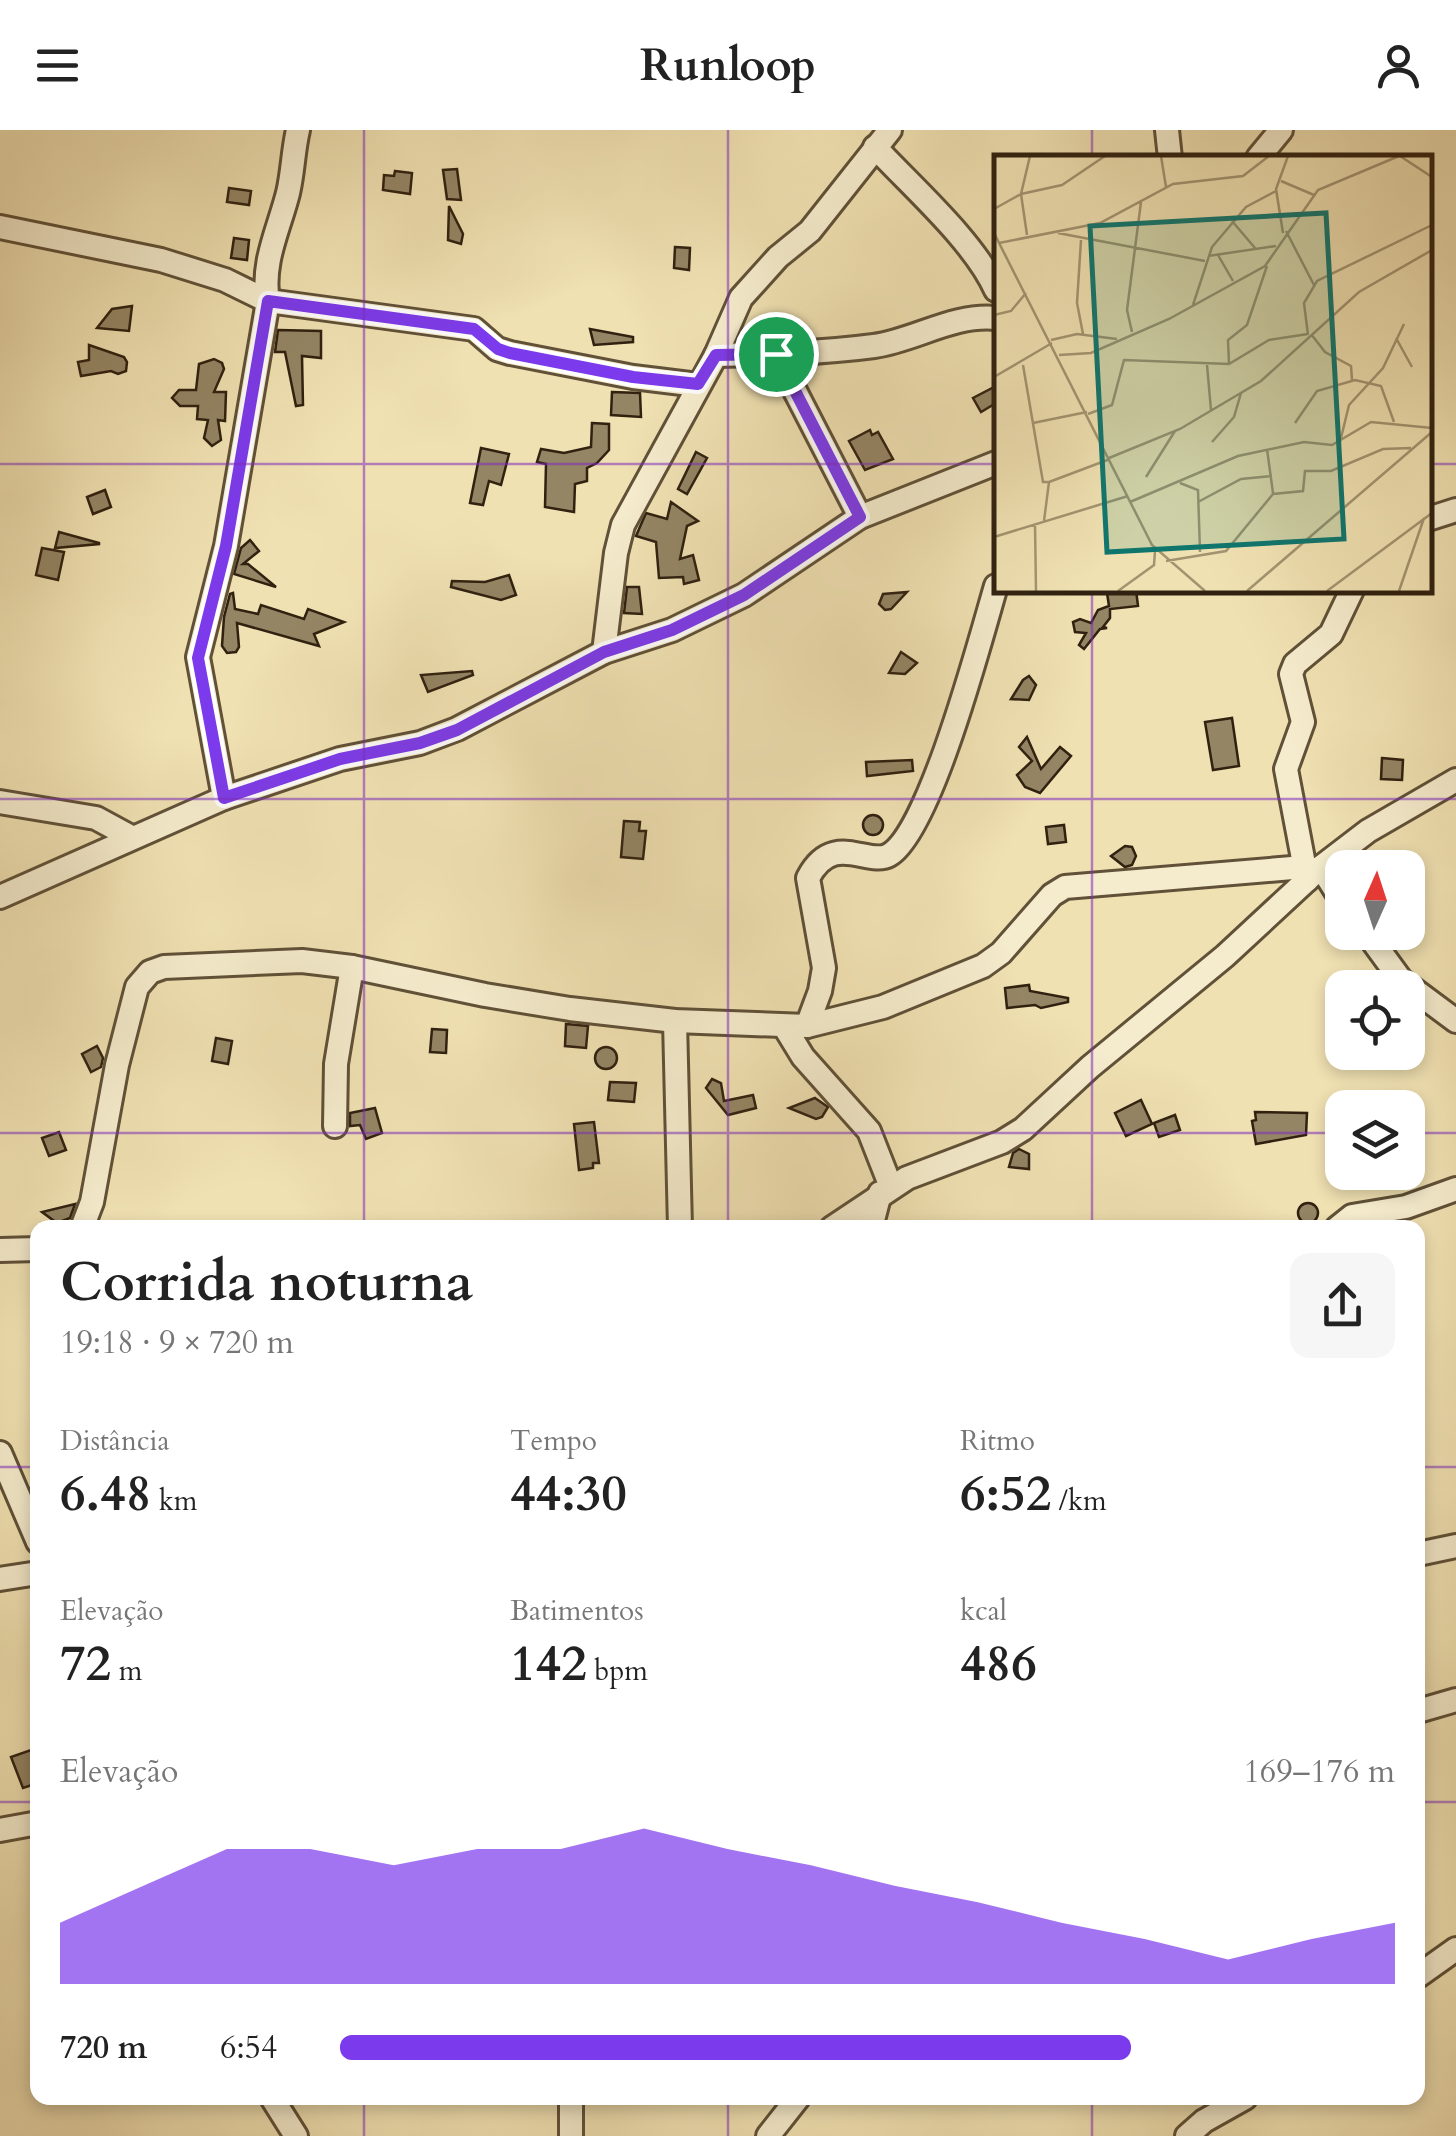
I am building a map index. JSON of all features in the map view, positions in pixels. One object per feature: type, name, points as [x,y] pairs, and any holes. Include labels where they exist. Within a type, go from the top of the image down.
[{"type":"street","points":[[224,798],[198,658],[226,546],[268,301],[271,246],[288,195],[298,130]]},
{"type":"street","points":[[1167,130],[1170,155]]},
{"type":"street","points":[[1260,155],[1281,130]]},
{"type":"street","points":[[604,652],[623,524],[716,355],[741,298],[778,256],[810,231],[882,139],[994,287]]},
{"type":"street","points":[[0,227],[161,260],[225,280],[268,301],[474,329],[498,349],[510,353],[633,377],[698,384]]},
{"type":"street","points":[[716,355],[876,346],[960,320],[994,318]]},
{"type":"street","points":[[776,354],[860,517]]},
{"type":"street","points":[[0,897],[224,798],[340,759],[420,743],[457,730],[604,652],[672,630],[744,595],[860,517],[994,464]]},
{"type":"street","points":[[1431,518],[1456,510]]},
{"type":"street","points":[[874,1220],[886,1190],[869,1131],[802,1057],[795,1026],[820,991],[824,968],[808,878],[813,868],[827,857],[855,852],[881,858],[900,844],[932,792],[994,592]]},
{"type":"street","points":[[1325,885],[1310,871],[1286,769],[1302,722],[1292,674],[1295,664],[1331,634],[1351,592]]},
{"type":"street","points":[[843,1220],[886,1190],[938,1164],[1002,1142],[1023,1128],[1090,1067],[1225,956],[1310,871],[1368,830],[1456,780]]},
{"type":"street","points":[[0,802],[96,818],[132,837]]},
{"type":"street","points":[[85,1220],[137,987],[150,972],[164,967],[302,961],[352,967],[485,996],[674,1021],[795,1026],[883,1007],[983,966],[1065,887],[1310,871]]},
{"type":"street","points":[[1379,950],[1401,980],[1456,1021]]},
{"type":"street","points":[[334,1126],[336,1064],[352,967]]},
{"type":"street","points":[[674,1021],[680,1220]]},
{"type":"street","points":[[1347,1220],[1406,1207],[1456,1189]]},
{"type":"street","points":[[0,1250],[30,1250]]},
{"type":"street","points":[[0,1453],[30,1523]]},
{"type":"street","points":[[1425,1553],[1456,1546]]},
{"type":"street","points":[[0,1579],[30,1574]]},
{"type":"street","points":[[1425,1709],[1456,1700]]},
{"type":"street","points":[[0,1830],[30,1825]]},
{"type":"street","points":[[1425,1971],[1456,1949]]},
{"type":"street","points":[[276,2105],[296,2136]]},
{"type":"street","points":[[571,2105],[571,2136]]},
{"type":"street","points":[[768,2136],[792,2105]]},
{"type":"street","points":[[1187,2136],[1233,2105]]},
{"type":"building","points":[[457,169],[461,200],[447,199],[443,170]]},
{"type":"building","points":[[395,171],[412,173],[410,194],[383,190],[384,175],[394,176]]},
{"type":"building","points":[[229,188],[251,191],[249,205],[227,202]]},
{"type":"building","points":[[449,206],[463,234],[461,244],[448,240]]},
{"type":"building","points":[[234,238],[249,240],[247,260],[231,258]]},
{"type":"building","points":[[675,247],[690,248],[689,270],[674,268]]},
{"type":"building","points":[[132,306],[129,331],[97,328],[112,309]]},
{"type":"building","points":[[590,329],[633,337],[633,342],[594,345]]},
{"type":"building","points":[[278,330],[321,331],[321,358],[302,356],[303,405],[296,406],[285,352],[275,352]]},
{"type":"building","points":[[89,345],[124,357],[126,371],[81,376],[78,362],[89,360]]},
{"type":"building","points":[[214,359],[224,369],[214,392],[226,392],[225,421],[218,420],[221,440],[212,446],[204,438],[208,420],[197,419],[198,406],[180,406],[172,398],[179,390],[196,390],[199,364]]},
{"type":"building","points":[[994,387],[994,404],[981,412],[973,398]]},
{"type":"building","points":[[612,392],[640,393],[641,417],[611,415]]},
{"type":"building","points":[[592,423],[609,424],[609,450],[587,468],[587,481],[575,484],[574,512],[545,507],[546,464],[537,462],[541,449],[564,453],[591,447]]},
{"type":"building","points":[[870,430],[872,435],[878,432],[893,459],[865,470],[849,441]]},
{"type":"building","points":[[481,448],[509,454],[501,485],[489,481],[483,505],[470,503]]},
{"type":"building","points":[[696,452],[707,458],[687,494],[678,489]]},
{"type":"building","points":[[105,490],[111,507],[93,514],[87,497]]},
{"type":"building","points":[[671,502],[698,521],[687,526],[680,559],[693,555],[699,580],[684,584],[683,577],[659,578],[656,542],[636,536],[646,513],[667,519]]},
{"type":"building","points":[[59,532],[99,543],[99,544],[55,548]]},
{"type":"building","points":[[250,540],[259,551],[243,564],[276,587],[234,574],[241,548]]},
{"type":"building","points":[[42,548],[64,552],[58,580],[36,575]]},
{"type":"building","points":[[509,575],[516,595],[501,600],[451,587],[452,581],[485,582]]},
{"type":"building","points":[[627,587],[639,587],[642,614],[624,613]]},
{"type":"building","points":[[907,592],[891,609],[885,610],[879,604],[883,594]]},
{"type":"building","points":[[1136,592],[1138,606],[1110,609],[1110,618],[1103,627],[1107,628],[1100,629],[1084,649],[1079,645],[1086,633],[1075,632],[1073,622],[1080,619],[1091,623],[1098,610],[1109,606],[1107,593]]},
{"type":"building","points":[[233,593],[235,609],[258,614],[261,605],[304,619],[308,609],[344,622],[314,634],[319,646],[237,623],[239,647],[236,652],[227,653],[222,646],[224,617]]},
{"type":"building","points":[[901,652],[917,663],[905,674],[889,673]]},
{"type":"building","points":[[472,671],[473,675],[428,692],[421,675]]},
{"type":"building","points":[[1029,676],[1036,685],[1029,700],[1011,699],[1023,680]]},
{"type":"building","points":[[1232,718],[1239,766],[1213,770],[1205,722]]},
{"type":"building","points":[[1027,737],[1041,769],[1060,747],[1071,756],[1040,793],[1025,787],[1017,775],[1032,761],[1019,747]]},
{"type":"building","points":[[1382,758],[1403,760],[1402,780],[1381,779]]},
{"type":"building","points":[[912,760],[913,771],[867,776],[866,762]]},
{"type":"building","points":[[873,815],[883,825],[873,835],[863,825]]},
{"type":"building","points":[[624,821],[640,822],[639,831],[646,831],[643,859],[621,857]]},
{"type":"building","points":[[1064,825],[1066,842],[1048,844],[1046,827]]},
{"type":"building","points":[[1125,846],[1132,847],[1136,856],[1132,865],[1125,867],[1111,856]]},
{"type":"building","points":[[1029,985],[1030,991],[1068,998],[1068,1002],[1041,1008],[1007,1008],[1005,988]]},
{"type":"building","points":[[566,1024],[588,1026],[586,1048],[565,1046]]},
{"type":"building","points":[[432,1029],[447,1030],[446,1053],[430,1052]]},
{"type":"building","points":[[216,1038],[232,1041],[228,1064],[212,1061]]},
{"type":"building","points":[[97,1046],[103,1058],[101,1067],[91,1072],[82,1054]]},
{"type":"building","points":[[606,1047],[614,1050],[614,1066],[606,1069],[598,1066],[595,1058],[598,1050]]},
{"type":"building","points":[[712,1079],[721,1083],[724,1101],[753,1095],[756,1108],[728,1115],[706,1088]]},
{"type":"building","points":[[610,1082],[636,1083],[634,1102],[608,1100]]},
{"type":"building","points":[[815,1098],[828,1107],[822,1117],[816,1119],[789,1108]]},
{"type":"building","points":[[1141,1100],[1152,1124],[1126,1136],[1115,1113]]},
{"type":"building","points":[[375,1108],[382,1133],[366,1139],[360,1125],[350,1126],[350,1113]]},
{"type":"building","points":[[1255,1112],[1307,1113],[1306,1135],[1256,1144],[1252,1121],[1256,1120]]},
{"type":"building","points":[[1175,1115],[1180,1130],[1159,1137],[1154,1123]]},
{"type":"building","points":[[594,1122],[599,1163],[579,1170],[574,1124]]},
{"type":"building","points":[[59,1132],[66,1150],[49,1156],[42,1138]]},
{"type":"building","points":[[1019,1149],[1029,1154],[1029,1169],[1009,1167],[1013,1153]]},
{"type":"building","points":[[75,1204],[70,1218],[65,1220],[53,1220],[42,1212]]},
{"type":"building","points":[[1304,1204],[1317,1209],[1315,1220],[1299,1217]]},
{"type":"building","points":[[30,1750],[30,1786],[23,1788],[11,1757]]},
{"type":"route","points":[[268,301],[474,329],[498,349],[510,353],[633,377],[698,384],[716,355],[776,354],[860,517],[744,595],[672,630],[604,652],[457,730],[420,743],[340,759],[224,798],[198,658],[226,546],[268,301]]}]
